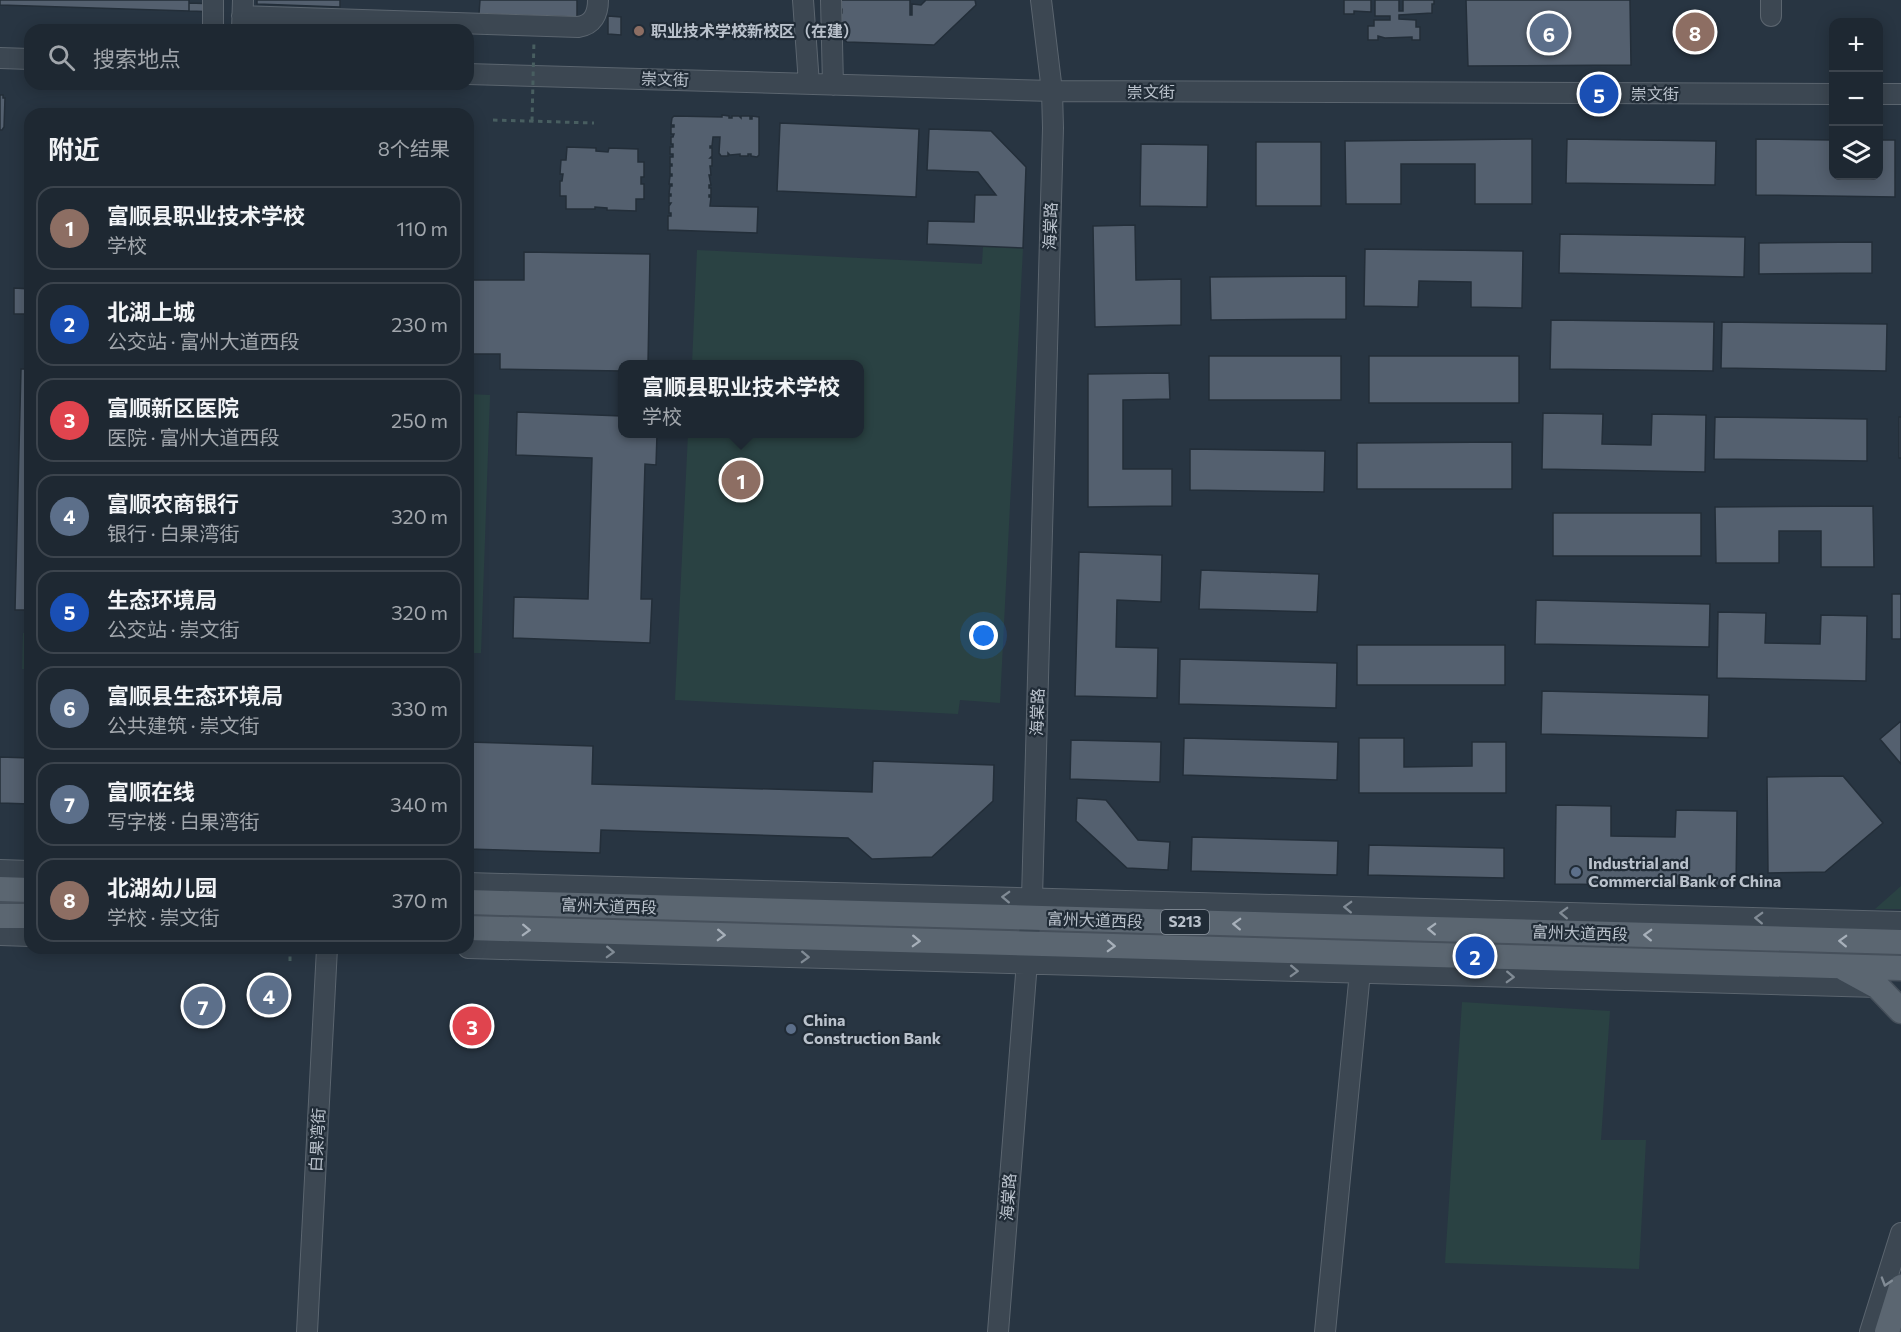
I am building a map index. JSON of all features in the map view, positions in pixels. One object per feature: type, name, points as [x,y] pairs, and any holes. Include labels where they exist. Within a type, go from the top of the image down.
[{"type":"main road","points":[[0,890],[24,890]]},
{"type":"main road","name":"富州大道西段","points":[[474,903],[1031,908],[1901,942]]},
{"type":"main road","points":[[0,916],[24,916]]},
{"type":"main road","name":"富州大道西段","points":[[474,928],[1027,953],[1901,968]]},
{"type":"main road","points":[[1874,942],[1901,930]]},
{"type":"main road","points":[[1840,966],[1878,987],[1901,1011]]},
{"type":"main road","points":[[1887,1332],[1901,1287]]},
{"type":"street","points":[[213,0],[213,24]]},
{"type":"street","points":[[242,15],[578,27],[586,25],[596,16],[598,0]]},
{"type":"street","points":[[803,0],[809,84]]},
{"type":"street","points":[[831,0],[833,85]]},
{"type":"street","name":"海棠路","points":[[998,1332],[1031,908],[1053,128],[1052,91],[1041,0]]},
{"type":"street","points":[[0,58],[24,59]]},
{"type":"street","name":"崇文街","points":[[474,74],[1052,91],[1829,94]]},
{"type":"street","points":[[1883,94],[1901,94]]},
{"type":"street","points":[[0,870],[24,871]]},
{"type":"street","points":[[474,883],[1031,908],[1901,922]]},
{"type":"street","points":[[0,935],[24,936]]},
{"type":"street","points":[[474,948],[1027,953],[1359,972],[1878,987]]},
{"type":"street","name":"白果湾街","points":[[307,1332],[327,954]]},
{"type":"street","points":[[1325,1332],[1359,972]]},
{"type":"street","points":[[1876,1325],[1901,1233]]},
{"type":"path","points":[[532,121],[534,40]]},
{"type":"path","points":[[494,120],[594,123]]},
{"type":"path","points":[[290,954],[290,961]]},
{"type":"green space","points":[[983,246],[1023,248],[1000,703],[960,700],[958,714],[675,700],[688,438],[864,438],[864,360],[692,360],[697,250],[982,264]]},
{"type":"green space","points":[[474,394],[490,395],[481,653],[474,653]]},
{"type":"green space","points":[[23,633],[24,633],[24,669],[22,669]]},
{"type":"green space","points":[[1901,886],[1901,909],[1875,909]]},
{"type":"green space","points":[[1462,1002],[1610,1011],[1601,1140],[1646,1140],[1639,1269],[1445,1263]]},
{"type":"building","points":[[0,0],[189,0],[189,11],[0,5]]},
{"type":"building","points":[[257,0],[340,0],[340,7],[257,4]]},
{"type":"building","points":[[480,0],[577,0],[577,17],[479,14]]},
{"type":"building","points":[[839,0],[910,0],[910,15],[912,15],[912,4],[921,5],[926,0],[975,0],[976,5],[934,45],[847,42],[841,38],[840,13],[842,9],[838,8]]},
{"type":"building","points":[[1344,0],[1371,0],[1371,12],[1354,11],[1354,14],[1344,14]]},
{"type":"building","points":[[1375,0],[1399,0],[1399,11],[1403,11],[1403,0],[1434,0],[1432,13],[1399,15],[1399,19],[1416,20],[1416,27],[1420,27],[1420,40],[1412,40],[1412,37],[1378,36],[1378,40],[1368,40],[1368,26],[1374,26],[1374,20],[1390,20],[1390,16],[1375,16]]},
{"type":"building","points":[[1466,0],[1630,0],[1631,65],[1468,66]]},
{"type":"building","points":[[189,3],[218,4],[218,12],[189,11]]},
{"type":"building","points":[[608,16],[621,17],[621,35],[608,34]]},
{"type":"building","points":[[810,24],[839,24],[839,32],[811,33]]},
{"type":"building","points":[[0,95],[5,98],[2,130],[0,130]]},
{"type":"building","points":[[722,115],[729,116],[729,118],[732,116],[741,118],[741,116],[750,116],[750,119],[752,116],[759,117],[759,155],[757,157],[751,154],[740,156],[740,154],[730,155],[728,153],[728,156],[721,156],[719,153],[720,137],[713,137],[712,146],[710,146],[712,166],[710,166],[711,175],[709,175],[710,206],[758,207],[757,233],[668,230],[668,216],[671,216],[669,196],[671,194],[669,194],[670,186],[672,186],[669,184],[670,176],[672,176],[670,157],[673,157],[673,154],[670,154],[670,147],[673,147],[671,137],[674,134],[671,134],[671,127],[674,127],[671,125],[672,118],[674,116],[722,117]]},
{"type":"building","points":[[780,123],[919,129],[916,197],[777,191]]},
{"type":"building","points":[[929,129],[991,131],[1026,167],[1023,248],[927,244],[928,221],[974,222],[975,195],[996,195],[978,172],[927,170]]},
{"type":"building","points":[[1532,139],[1532,204],[1475,204],[1475,164],[1401,164],[1401,204],[1346,204],[1345,141]]},
{"type":"building","points":[[1567,139],[1716,141],[1715,185],[1566,183]]},
{"type":"building","points":[[1756,139],[1829,140],[1829,180],[1883,180],[1883,140],[1895,140],[1895,197],[1756,195]]},
{"type":"building","points":[[1256,142],[1321,142],[1321,206],[1256,206]]},
{"type":"building","points":[[1141,144],[1208,145],[1207,207],[1140,206]]},
{"type":"building","points":[[567,147],[596,148],[596,151],[608,152],[609,148],[638,149],[638,162],[644,162],[644,177],[641,177],[641,184],[644,184],[644,199],[636,199],[636,211],[607,210],[607,208],[595,207],[595,209],[566,209],[566,196],[560,196],[560,181],[562,181],[563,174],[560,174],[561,160],[566,160]]},
{"type":"building","points":[[1135,225],[1136,280],[1181,279],[1181,325],[1095,327],[1093,226]]},
{"type":"building","points":[[1560,234],[1745,237],[1744,277],[1559,273]]},
{"type":"building","points":[[1872,242],[1872,273],[1759,274],[1759,243]]},
{"type":"building","points":[[1365,249],[1523,251],[1522,308],[1471,307],[1471,282],[1419,281],[1418,307],[1364,306]]},
{"type":"building","points":[[524,252],[650,254],[648,360],[618,360],[618,371],[500,369],[500,354],[474,354],[474,280],[524,280]]},
{"type":"building","points":[[1346,276],[1346,319],[1211,320],[1210,277]]},
{"type":"building","points":[[14,288],[24,289],[24,314],[14,314]]},
{"type":"building","points":[[1551,320],[1714,322],[1713,371],[1550,369]]},
{"type":"building","points":[[1722,322],[1887,324],[1886,371],[1721,368]]},
{"type":"building","points":[[1209,356],[1341,356],[1341,400],[1209,400]]},
{"type":"building","points":[[1369,356],[1519,356],[1519,403],[1369,403]]},
{"type":"building","points":[[21,369],[24,369],[24,610],[15,610]]},
{"type":"building","points":[[1169,373],[1170,399],[1123,400],[1123,469],[1172,469],[1172,506],[1088,507],[1088,374]]},
{"type":"building","points":[[517,412],[618,416],[618,438],[657,438],[656,465],[645,464],[641,599],[652,599],[650,643],[513,638],[514,597],[588,599],[592,458],[516,455]]},
{"type":"building","points":[[1543,413],[1603,414],[1602,444],[1651,445],[1652,414],[1706,415],[1705,472],[1542,469]]},
{"type":"building","points":[[1715,417],[1867,419],[1867,461],[1714,459]]},
{"type":"building","points":[[1899,417],[1901,417],[1901,458],[1899,458]]},
{"type":"building","points":[[1512,442],[1512,489],[1357,489],[1357,443]]},
{"type":"building","points":[[1190,449],[1325,451],[1324,492],[1190,490]]},
{"type":"building","points":[[1873,506],[1874,567],[1821,567],[1821,531],[1779,531],[1779,563],[1716,563],[1715,507]]},
{"type":"building","points":[[1553,513],[1701,513],[1701,556],[1553,556]]},
{"type":"building","points":[[1079,552],[1162,555],[1161,602],[1117,600],[1116,647],[1158,648],[1157,698],[1075,696]]},
{"type":"building","points":[[1201,570],[1319,574],[1317,612],[1199,609]]},
{"type":"building","points":[[1892,594],[1901,594],[1901,639],[1892,639]]},
{"type":"building","points":[[1536,600],[1710,604],[1709,647],[1535,644]]},
{"type":"building","points":[[1718,612],[1766,613],[1765,643],[1820,644],[1821,615],[1867,616],[1866,681],[1717,678]]},
{"type":"building","points":[[1357,645],[1505,645],[1505,685],[1357,685]]},
{"type":"building","points":[[1180,659],[1337,663],[1336,708],[1179,704]]},
{"type":"building","points":[[1542,691],[1709,695],[1708,738],[1541,734]]},
{"type":"building","points":[[1901,721],[1901,764],[1880,739]]},
{"type":"building","points":[[1184,738],[1338,742],[1337,780],[1183,775]]},
{"type":"building","points":[[1359,738],[1404,738],[1404,767],[1472,766],[1472,742],[1506,742],[1506,793],[1359,793]]},
{"type":"building","points":[[1071,740],[1161,742],[1160,782],[1070,779]]},
{"type":"building","points":[[474,742],[593,746],[592,784],[872,792],[873,761],[994,765],[993,801],[932,857],[872,859],[848,838],[601,830],[600,853],[474,849]]},
{"type":"building","points":[[0,757],[24,758],[24,804],[0,803]]},
{"type":"building","points":[[1843,776],[1883,823],[1825,872],[1768,873],[1767,777]]},
{"type":"building","points":[[1077,798],[1106,800],[1138,840],[1170,842],[1168,870],[1127,868],[1076,821]]},
{"type":"building","points":[[1556,805],[1611,806],[1611,836],[1675,837],[1676,810],[1737,811],[1736,886],[1555,884]]},
{"type":"building","points":[[1192,837],[1338,841],[1337,875],[1191,871]]},
{"type":"building","points":[[1369,845],[1504,848],[1504,878],[1368,875]]},
{"type":"place","name":"职业技术学校新校区（在建）","points":[[639,31]]},
{"type":"place","name":"北湖幼儿园","points":[[1695,32]]},
{"type":"place","name":"富顺县生态环境局","points":[[1549,33]]},
{"type":"place","name":"生态环境局","points":[[1599,94]]},
{"type":"place","name":"富顺县职业技术学校","points":[[741,480]]},
{"type":"place","name":"Industrial and Commercial Bank of China","points":[[1576,872]]},
{"type":"place","name":"北湖上城","points":[[1475,956]]},
{"type":"place","name":"富顺农商银行","points":[[269,995]]},
{"type":"place","name":"富顺在线","points":[[203,1006]]},
{"type":"place","name":"富顺新区医院","points":[[472,1026]]},
{"type":"place","name":"China Construction Bank","points":[[791,1029]]}]
